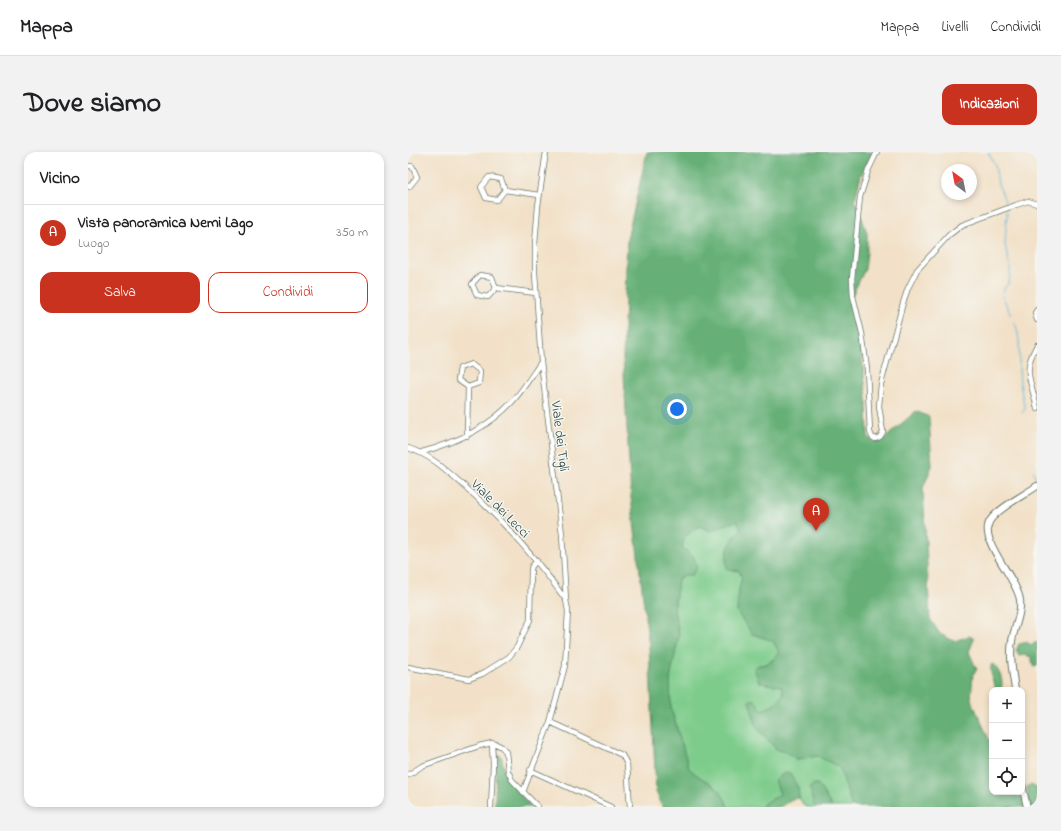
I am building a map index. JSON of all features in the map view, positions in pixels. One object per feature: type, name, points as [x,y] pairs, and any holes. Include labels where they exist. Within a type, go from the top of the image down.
[{"type":"street","name":"Viale dei Tigli","points":[[523,792],[530,770],[550,722],[565,666],[568,611],[562,534],[541,362],[536,293],[534,244],[539,195],[546,152]]},
{"type":"street","points":[[877,152],[868,170],[860,197],[852,279],[853,296],[862,333],[866,363],[870,432],[872,437],[875,439],[880,437],[883,433],[879,406],[881,384],[904,299],[917,270],[949,235],[962,225],[1001,209],[1025,202],[1037,204]]},
{"type":"street","points":[[408,166],[412,166],[417,177],[409,187],[408,186]]},
{"type":"street","points":[[489,178],[500,179],[505,190],[497,200],[486,198],[481,187],[489,178]]},
{"type":"street","points":[[505,190],[539,195]]},
{"type":"street","points":[[480,275],[492,277],[496,288],[488,297],[477,295],[472,284],[480,275]]},
{"type":"street","points":[[496,288],[536,293]]},
{"type":"street","points":[[1037,310],[1035,313],[1037,320]]},
{"type":"street","points":[[1037,345],[1030,359],[1028,370],[1037,409]]},
{"type":"street","points":[[422,452],[466,436],[483,426],[509,405],[519,394],[541,362]]},
{"type":"street","points":[[471,364],[480,371],[479,383],[468,387],[458,380],[460,368],[471,364]]},
{"type":"street","points":[[466,436],[468,387]]},
{"type":"street","name":"Viale dei Lecci","points":[[408,448],[422,452],[440,465],[486,506],[537,561],[566,600]]},
{"type":"street","points":[[1014,687],[1011,650],[1020,606],[1019,595],[1014,581],[995,552],[989,539],[987,528],[990,520],[996,514],[1035,487]]},
{"type":"street","points":[[408,667],[469,678],[482,674],[509,657],[517,647],[530,620],[532,566],[537,561]]},
{"type":"street","points":[[550,722],[622,755],[627,764],[630,807]]},
{"type":"street","points":[[491,807],[493,764],[492,743]]},
{"type":"street","points":[[408,775],[422,766],[479,746],[492,743],[498,744],[507,754],[510,776],[538,807]]},
{"type":"street","points":[[530,770],[611,807]]},
{"type":"street","points":[[1024,795],[1027,807]]},
{"type":"green space","points":[[647,152],[873,152],[861,175],[855,199],[867,233],[867,253],[865,269],[850,300],[859,333],[867,400],[868,436],[874,442],[883,440],[916,411],[929,417],[932,466],[923,488],[930,619],[940,634],[954,641],[970,636],[974,639],[969,652],[977,670],[973,674],[971,699],[989,739],[989,795],[1022,795],[1025,807],[852,807],[840,768],[818,756],[797,759],[786,752],[777,750],[757,728],[749,701],[754,699],[762,710],[772,706],[783,695],[782,687],[759,682],[754,668],[769,663],[779,652],[773,641],[752,634],[737,612],[738,594],[742,577],[739,571],[727,569],[726,557],[731,542],[741,529],[737,521],[711,531],[699,526],[685,536],[682,548],[694,557],[697,568],[692,575],[684,575],[678,579],[674,611],[679,634],[670,679],[671,709],[689,768],[721,793],[728,807],[663,807],[656,792],[649,647],[631,498],[623,358],[627,239]]},
{"type":"green space","points":[[733,521],[737,521],[741,529],[737,534],[739,571],[742,577],[738,594],[752,634],[773,641],[779,652],[770,662],[758,665],[765,684],[774,684],[782,687],[783,695],[772,706],[762,710],[777,750],[786,752],[797,759],[818,756],[841,768],[852,807],[832,807],[818,784],[813,804],[816,807],[805,807],[799,798],[798,788],[763,804],[764,807],[728,807],[725,799],[716,788],[689,768],[671,709],[670,679],[679,634],[674,611],[678,579],[684,575],[694,557],[682,548],[685,536],[699,526],[711,531]]},
{"type":"green space","points":[[1027,642],[1031,645],[1037,642],[1037,666],[1034,667],[1031,657],[1025,655],[1019,656],[1016,651],[1019,644]]},
{"type":"green space","points":[[993,664],[1001,676],[1001,687],[995,687],[991,674],[991,665]]},
{"type":"green space","points":[[496,754],[501,756],[505,773],[517,791],[532,807],[495,807]]},
{"type":"green space","points":[[784,773],[790,773],[798,788],[799,798],[792,799],[780,807],[764,807],[763,804],[780,795],[775,780]]},
{"type":"green space","points":[[814,784],[818,784],[832,807],[816,807],[813,804],[810,787]]},
{"type":"green space","points":[[1031,785],[1037,788],[1037,807],[1029,807],[1027,787]]},
{"type":"waterway","points":[[988,152],[995,165],[998,184],[1006,204]]},
{"type":"waterway","points":[[1007,211],[1005,245],[1010,267],[1010,276],[1009,282],[1002,295],[1011,315]]},
{"type":"waterway","points":[[1014,321],[1019,338],[1019,366],[1025,409],[1022,413]]},
{"type":"waterway","points":[[1033,471],[1037,480]]},
{"type":"place","name":"Vista panoramica Nemi Lago","points":[[816,531]]}]
